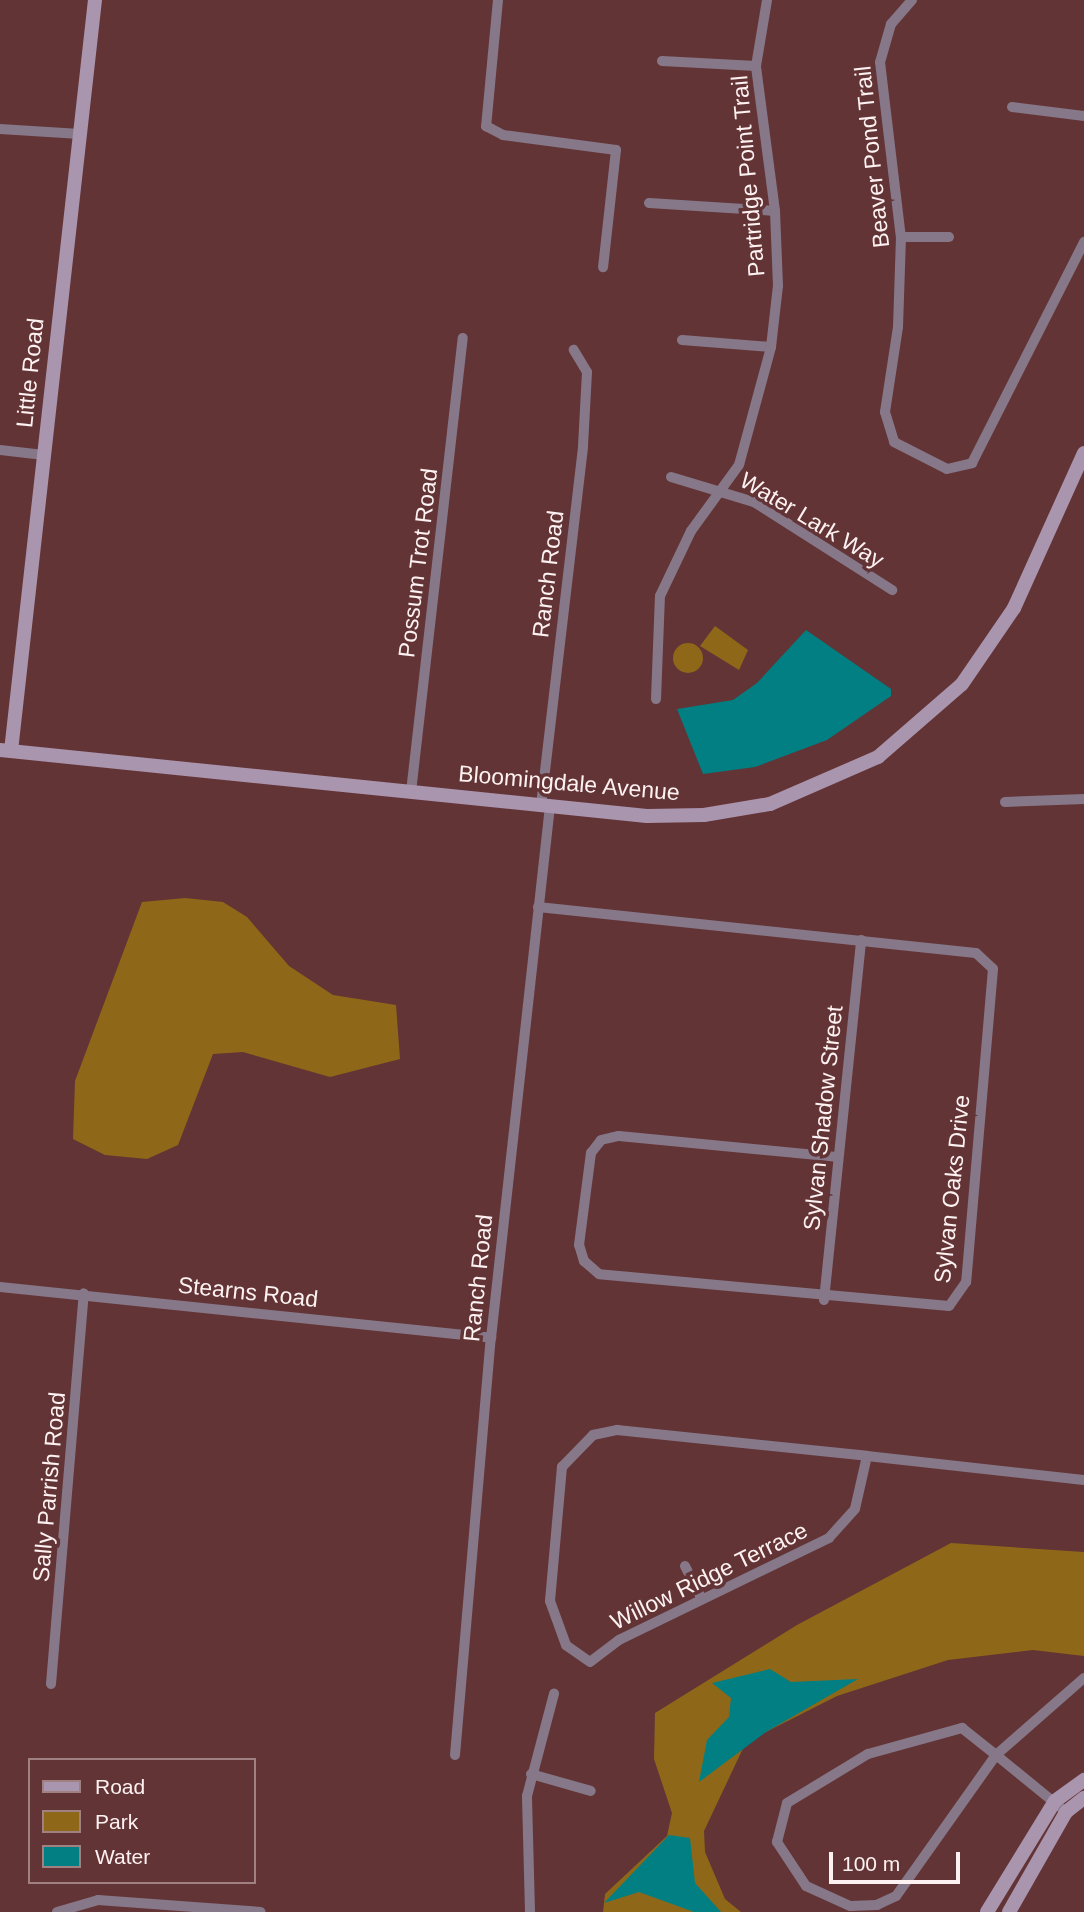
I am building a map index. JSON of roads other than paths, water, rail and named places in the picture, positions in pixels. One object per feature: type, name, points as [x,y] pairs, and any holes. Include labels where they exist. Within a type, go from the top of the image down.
[{"type":"street","name":"Little Road","points":[[6,750],[44,455],[95,0]]},
{"type":"street","points":[[499,0],[486,126],[503,135],[616,150],[603,267]]},
{"type":"street","name":"Partridge Point Trail","points":[[656,699],[660,596],[691,530],[726,490],[751,436],[771,347],[778,286],[775,211],[756,66],[767,0]]},
{"type":"street","name":"Beaver Pond Trail","points":[[912,0],[891,23],[880,62],[901,237],[886,428],[900,447],[954,471],[976,457],[1084,242]]},
{"type":"street","points":[[662,61],[756,66]]},
{"type":"street","points":[[1012,107],[1084,116]]},
{"type":"street","points":[[0,129],[80,134]]},
{"type":"street","points":[[649,203],[775,211]]},
{"type":"street","points":[[901,237],[949,237]]},
{"type":"street","name":"Possum Trot Road","points":[[411,792],[463,338]]},
{"type":"street","points":[[682,340],[771,347]]},
{"type":"street","name":"Ranch Road","points":[[456,1755],[491,1338],[538,907],[545,806],[583,446],[587,372],[574,351]]},
{"type":"street","points":[[0,450],[44,455]]},
{"type":"street","name":"Bloomingdale Avenue","points":[[6,750],[658,816],[737,811],[810,791],[890,749],[946,701],[995,640],[1084,453]]},
{"type":"street","name":"Water Lark Way","points":[[671,477],[726,490],[892,590]]},
{"type":"street","points":[[1005,802],[1084,799]]},
{"type":"street","name":"Sylvan Oaks Drive","points":[[538,907],[976,953],[993,969],[966,1282],[961,1296],[939,1309],[824,1300],[598,1274],[584,1261],[579,1244],[591,1153],[601,1140],[619,1136],[836,1157]]},
{"type":"street","name":"Sylvan Shadow Street","points":[[824,1300],[836,1157],[861,940]]},
{"type":"street","name":"Stearns Road","points":[[0,1287],[85,1293],[491,1338]]},
{"type":"street","name":"Sally Parrish Road","points":[[51,1684],[85,1293]]},
{"type":"street","name":"Willow Ridge Terrace","points":[[867,1456],[855,1509],[829,1538],[619,1640],[590,1662],[566,1645],[550,1601],[562,1467],[593,1435],[617,1430],[867,1456],[1084,1480]]},
{"type":"street","points":[[685,1566],[702,1599]]},
{"type":"street","points":[[1066,1812],[1055,1801],[996,1755],[962,1728],[868,1754],[787,1802],[777,1842],[806,1886],[828,1901],[877,1905],[920,1870],[948,1815],[996,1755],[1084,1678]]},
{"type":"street","points":[[530,1912],[531,1774],[554,1694]]},
{"type":"street","points":[[531,1774],[591,1791]]},
{"type":"street","points":[[987,1912],[1055,1801],[1084,1780]]},
{"type":"street","points":[[1009,1912],[1066,1812],[1084,1798]]},
{"type":"street","points":[[57,1912],[89,1901],[127,1907],[261,1912]]},
{"type":"water","points":[[806,630],[891,689],[891,696],[827,740],[755,767],[703,774],[677,709],[733,700],[757,683]]},
{"type":"water","points":[[770,1669],[791,1682],[858,1679],[766,1732],[699,1782],[707,1740],[729,1717],[731,1698],[712,1683]]},
{"type":"water","points":[[669,1835],[690,1838],[695,1883],[721,1912],[694,1912],[639,1892],[604,1903]]}]
